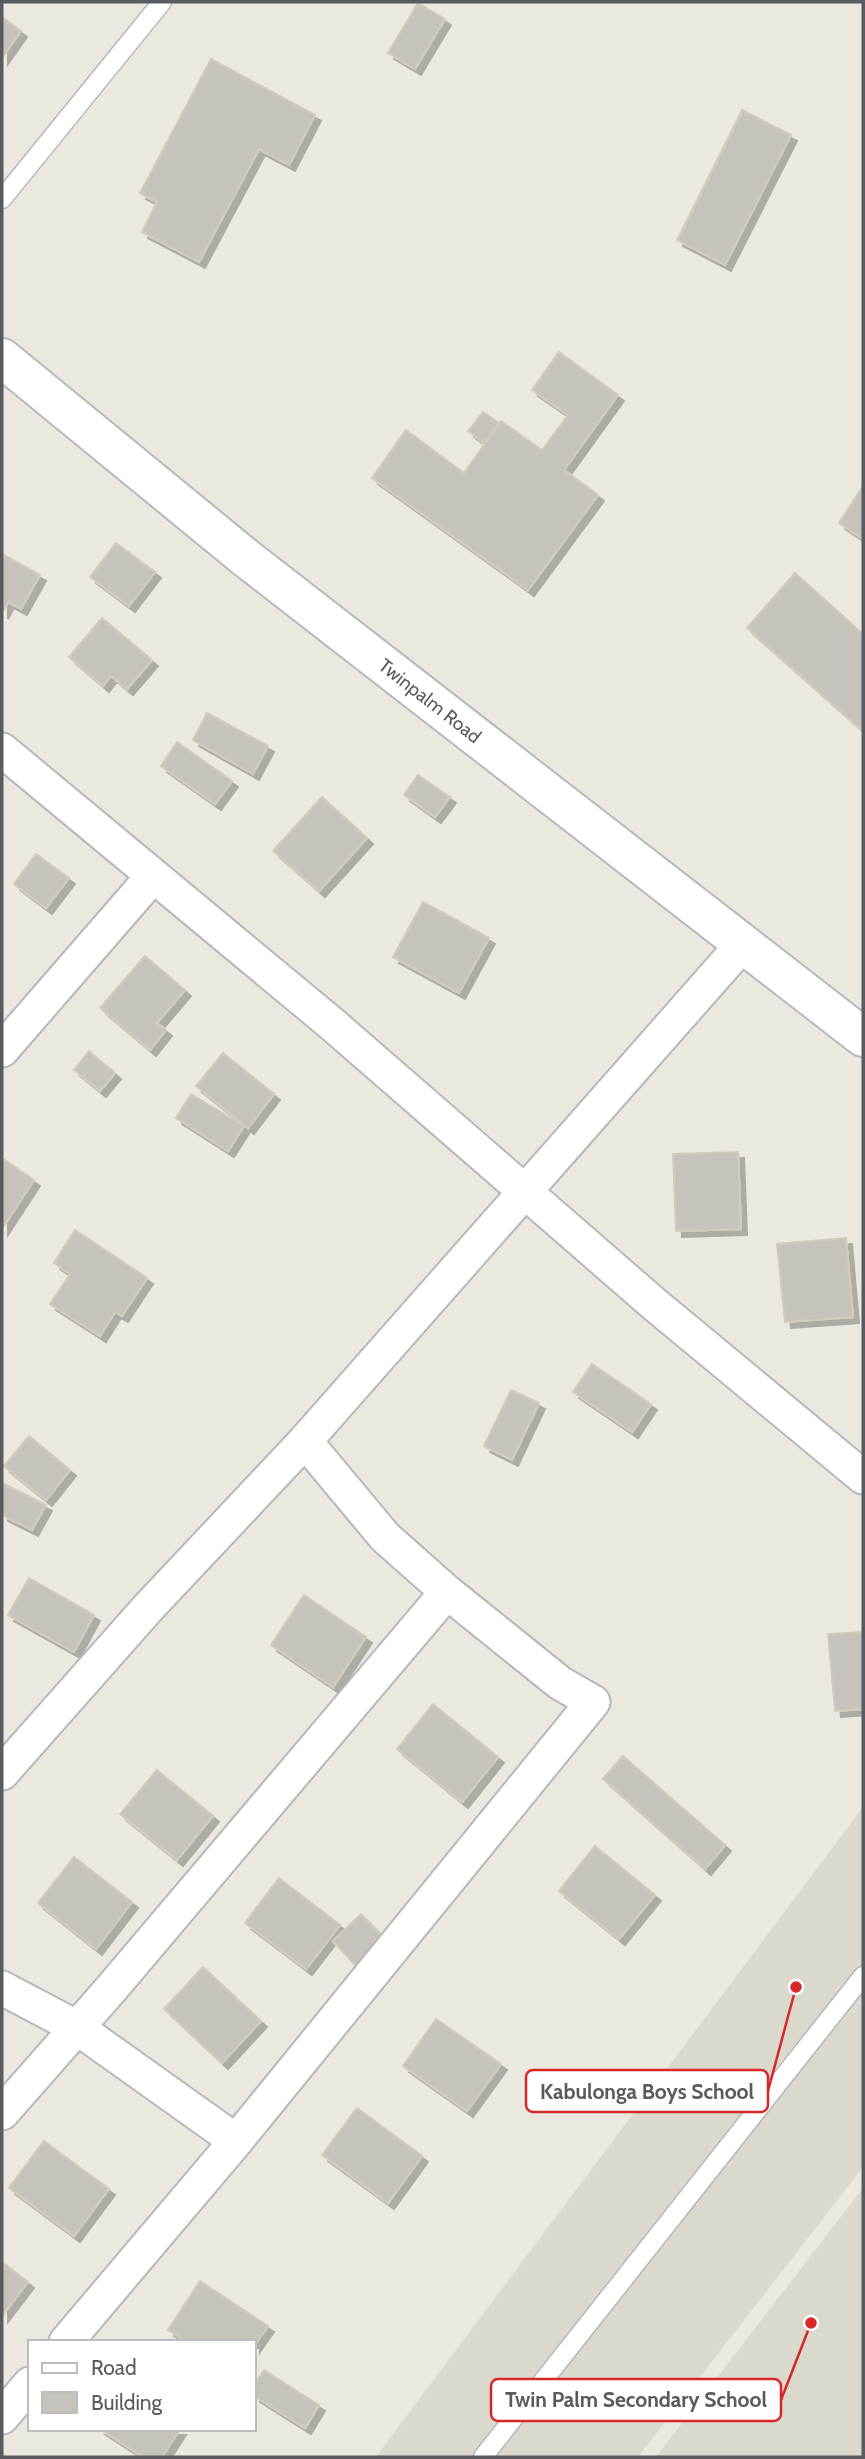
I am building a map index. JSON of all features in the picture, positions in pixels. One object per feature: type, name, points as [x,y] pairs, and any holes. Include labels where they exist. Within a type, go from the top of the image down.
[{"type":"main road","name":"Twinpalm Road","points":[[2,358],[246,558],[863,1037]]},
{"type":"street","points":[[2,750],[526,1191],[653,1303],[863,1477]]},
{"type":"street","points":[[2,1050],[153,876]]},
{"type":"street","points":[[2,1773],[147,1609],[305,1441],[743,944]]},
{"type":"street","points":[[68,2340],[236,2141],[593,1702],[560,1683],[447,1592],[385,1536],[305,1441]]},
{"type":"street","points":[[2,2113],[447,1592]]},
{"type":"street","points":[[2,1988],[76,2027],[236,2141]]},
{"type":"street","points":[[2,2417],[28,2386]]},
{"type":"lane","points":[[2,199],[162,2]]},
{"type":"lane","points":[[483,2457],[863,1976]]},
{"type":"shaded area","points":[[863,1807],[863,2167],[638,2457],[376,2457]]},
{"type":"shaded area","points":[[863,2188],[863,2457],[656,2457]]},
{"type":"building","points":[[418,3],[445,19],[415,69],[388,53]]},
{"type":"building","points":[[2,17],[21,31],[2,58]]},
{"type":"building","points":[[211,59],[315,115],[289,165],[259,149],[199,262],[142,232],[157,202],[140,193]]},
{"type":"building","points":[[742,110],[791,135],[725,265],[677,240]]},
{"type":"building","points":[[559,352],[618,395],[564,470],[598,495],[528,590],[372,478],[406,430],[464,473],[501,421],[542,450],[568,415],[532,390]]},
{"type":"building","points":[[483,412],[499,423],[484,443],[468,431]]},
{"type":"building","points":[[863,486],[863,539],[839,523]]},
{"type":"building","points":[[116,543],[155,572],[129,606],[90,577]]},
{"type":"building","points":[[2,554],[40,575],[21,609],[8,602],[2,613]]},
{"type":"building","points":[[795,573],[863,634],[863,731],[747,628]]},
{"type":"building","points":[[102,618],[152,660],[127,689],[111,676],[103,686],[69,657]]},
{"type":"building","points":[[207,713],[268,746],[253,774],[193,740]]},
{"type":"building","points":[[177,742],[232,781],[215,804],[161,766]]},
{"type":"building","points":[[418,775],[450,797],[435,817],[404,795]]},
{"type":"building","points":[[322,797],[367,838],[319,891],[273,851]]},
{"type":"building","points":[[36,854],[69,878],[46,908],[14,884]]},
{"type":"building","points":[[423,902],[489,938],[459,993],[393,957]]},
{"type":"building","points":[[145,956],[185,990],[157,1023],[166,1030],[150,1050],[100,1008]]},
{"type":"building","points":[[89,1051],[115,1073],[100,1091],[74,1070]]},
{"type":"building","points":[[223,1053],[274,1094],[248,1128],[196,1086]]},
{"type":"building","points":[[191,1094],[244,1126],[228,1151],[176,1118]]},
{"type":"building","points":[[738,1152],[741,1229],[676,1231],[673,1154]]},
{"type":"building","points":[[2,1158],[34,1180],[2,1229]]},
{"type":"building","points":[[75,1230],[147,1278],[122,1316],[115,1312],[100,1336],[50,1304],[70,1274],[54,1263]]},
{"type":"building","points":[[846,1238],[853,1317],[785,1322],[777,1244]]},
{"type":"building","points":[[592,1364],[651,1404],[632,1432],[573,1392]]},
{"type":"building","points":[[511,1390],[539,1403],[512,1460],[484,1446]]},
{"type":"building","points":[[29,1436],[70,1470],[46,1500],[4,1466]]},
{"type":"building","points":[[2,1483],[46,1505],[32,1530],[2,1515]]},
{"type":"building","points":[[29,1578],[94,1615],[74,1652],[8,1615]]},
{"type":"building","points":[[304,1595],[366,1637],[333,1687],[271,1645]]},
{"type":"building","points":[[863,1632],[863,1709],[835,1711],[828,1634]]},
{"type":"building","points":[[433,1704],[498,1757],[462,1802],[397,1749]]},
{"type":"building","points":[[623,1756],[725,1845],[705,1869],[603,1779]]},
{"type":"building","points":[[157,1770],[213,1816],[177,1860],[120,1814]]},
{"type":"building","points":[[595,1846],[655,1895],[619,1939],[559,1891]]},
{"type":"building","points":[[74,1857],[132,1902],[96,1949],[38,1903]]},
{"type":"building","points":[[279,1878],[340,1925],[306,1969],[245,1923]]},
{"type":"building","points":[[361,1914],[386,1940],[357,1967],[333,1941]]},
{"type":"building","points":[[203,1967],[261,2021],[222,2063],[164,2009]]},
{"type":"building","points":[[436,2019],[501,2064],[467,2111],[403,2066]]},
{"type":"building","points":[[357,2108],[422,2156],[388,2203],[322,2155]]},
{"type":"building","points":[[44,2141],[109,2189],[74,2236],[9,2188]]},
{"type":"building","points":[[2,2262],[28,2282],[2,2316]]},
{"type":"building","points":[[200,2281],[268,2326],[256,2343],[256,2340],[184,2340],[168,2330]]},
{"type":"building","points":[[264,2370],[319,2405],[305,2428],[256,2397],[256,2382]]},
{"type":"building","points":[[103,2431],[179,2431],[162,2457],[143,2457]]},
{"type":"place","name":"Kabulonga Boys School","points":[[796,1987]]},
{"type":"place","name":"Twin Palm Secondary School","points":[[811,2323]]}]
